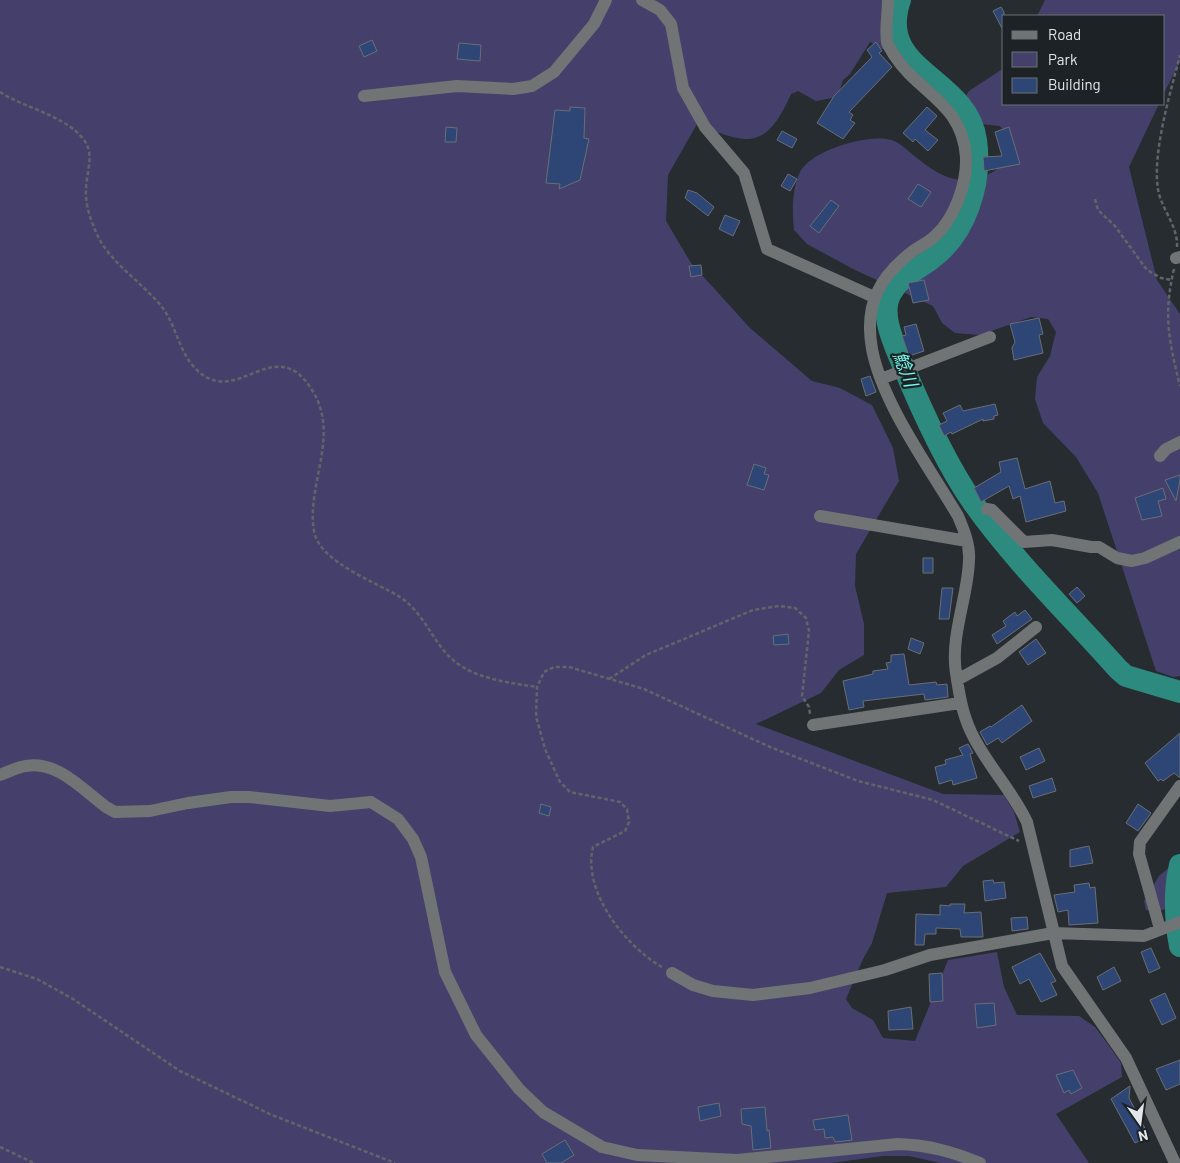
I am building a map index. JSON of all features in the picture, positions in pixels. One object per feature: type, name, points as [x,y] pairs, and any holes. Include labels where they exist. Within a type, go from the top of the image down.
[{"type":"street","points":[[364,96],[458,86],[513,89],[532,86],[554,72],[594,24],[606,0]]},
{"type":"street","points":[[642,0],[660,10],[671,24],[683,88],[705,127],[744,172],[767,249],[874,297]]},
{"type":"street","points":[[888,0],[887,42],[898,61],[946,106],[958,122],[966,158],[964,178],[950,217],[936,236],[889,272],[874,297],[870,323],[872,349],[886,395],[958,516],[967,541],[970,558],[959,616],[955,671],[960,703],[970,731],[982,753],[1017,802],[1027,822],[1062,966],[1126,1058],[1175,1163]]},
{"type":"street","points":[[881,379],[990,337]]},
{"type":"street","points":[[1160,456],[1166,449],[1180,442]]},
{"type":"street","points":[[987,510],[992,510],[1024,542],[1052,540],[1100,547],[1117,558],[1132,560],[1146,558],[1180,542]]},
{"type":"street","points":[[820,516],[967,541]]},
{"type":"street","points":[[957,680],[996,658],[1036,627]]},
{"type":"street","points":[[813,725],[960,703]]},
{"type":"street","points":[[0,776],[26,766],[45,766],[58,770],[106,808],[115,812],[150,811],[231,797],[283,800],[330,806],[371,802],[398,819],[413,839],[421,858],[445,972],[476,1035],[519,1089],[543,1112],[602,1147],[637,1155],[737,1160],[818,1158],[898,1144],[923,1145],[948,1150],[980,1163]]},
{"type":"street","points":[[672,973],[693,985],[713,991],[753,995],[810,988],[885,970],[930,955],[1053,933],[1144,936],[1170,925],[1139,854],[1140,842],[1180,786]]},
{"type":"path","points":[[1180,55],[1158,151],[1158,189],[1177,235],[1178,258],[1171,280],[1167,312],[1180,386]]},
{"type":"path","points":[[0,92],[75,128],[87,143],[90,158],[86,191],[95,232],[107,252],[142,284],[163,309],[193,366],[207,380],[219,383],[233,381],[267,367],[281,366],[299,373],[314,392],[322,418],[324,446],[311,509],[314,534],[320,546],[338,563],[402,598],[421,615],[443,650],[460,666],[490,679],[537,687]]},
{"type":"path","points":[[1095,199],[1098,210],[1115,226],[1147,270],[1171,280]]},
{"type":"path","points":[[609,679],[646,655],[753,610],[779,606],[795,608],[806,618],[809,631],[802,696],[809,707],[813,725]]},
{"type":"path","points":[[672,973],[647,958],[620,931],[601,901],[590,860],[593,847],[624,831],[629,822],[627,809],[620,802],[570,792],[560,782],[546,749],[536,716],[537,687],[544,672],[554,667],[569,667],[644,689],[770,747],[858,781],[934,800],[1034,849]]},
{"type":"path","points":[[0,967],[37,979],[73,999],[180,1072],[272,1116],[395,1163]]},
{"type":"path","points":[[0,1147],[34,1163]]},
{"type":"green space","points":[[0,0],[907,0],[900,13],[900,30],[890,34],[888,52],[870,42],[850,74],[843,80],[839,92],[832,98],[816,101],[798,91],[791,94],[773,126],[763,134],[753,138],[742,139],[729,136],[697,124],[668,175],[666,221],[691,263],[750,328],[812,381],[840,388],[872,405],[893,448],[899,481],[856,554],[855,586],[864,624],[864,655],[839,670],[821,693],[756,724],[943,794],[1004,795],[1014,812],[1020,832],[963,866],[946,887],[887,893],[872,943],[846,999],[852,1008],[873,1020],[883,1038],[915,1041],[948,960],[997,952],[1004,987],[1017,1015],[1079,1016],[1095,1027],[1121,1063],[1122,1077],[1056,1114],[1089,1163],[940,1163],[909,1156],[883,1156],[831,1163],[0,1163]]},
{"type":"green space","points":[[1045,0],[1180,0],[1180,62],[1165,91],[1165,15],[1038,15]]},
{"type":"green space","points":[[1002,69],[1002,105],[1159,105],[1129,167],[1157,280],[1180,314],[1180,676],[1173,677],[1156,671],[1098,493],[1076,457],[1043,423],[1035,399],[1037,377],[1050,356],[1056,332],[1048,319],[1031,317],[980,335],[955,333],[942,323],[933,306],[855,270],[807,244],[794,230],[793,202],[799,174],[805,165],[815,158],[841,145],[869,139],[882,138],[892,140],[941,174],[964,180],[987,175],[999,168],[1011,158],[1010,140],[1000,126],[971,123],[962,102],[969,91]]},
{"type":"green space","points":[[1180,858],[1180,904],[1159,911],[1146,910],[1144,901],[1159,876]]},
{"type":"building","points":[[1001,7],[1004,12],[1004,15],[1002,15],[1002,28],[993,11]]},
{"type":"building","points":[[372,40],[377,51],[364,57],[359,46]]},
{"type":"building","points":[[876,42],[882,51],[879,53],[892,67],[849,112],[853,115],[850,120],[855,123],[843,139],[817,123],[834,96],[872,57],[867,50]]},
{"type":"building","points":[[459,43],[481,45],[480,61],[457,59]]},
{"type":"building","points":[[570,107],[585,108],[584,138],[589,139],[580,180],[559,189],[560,184],[546,183],[555,110],[570,111]]},
{"type":"building","points":[[927,107],[937,116],[925,130],[938,140],[928,151],[915,139],[913,142],[903,133]]},
{"type":"building","points":[[446,127],[457,128],[456,142],[445,142]]},
{"type":"building","points":[[1009,127],[1020,164],[984,171],[983,157],[1002,156],[995,132]]},
{"type":"building","points":[[782,131],[797,139],[792,148],[777,140]]},
{"type":"building","points":[[788,174],[797,179],[790,191],[781,186]]},
{"type":"building","points":[[918,184],[931,192],[921,207],[908,199]]},
{"type":"building","points":[[688,190],[697,193],[714,207],[708,216],[685,198]]},
{"type":"building","points":[[831,200],[839,206],[819,233],[810,226]]},
{"type":"building","points":[[725,215],[740,221],[733,236],[719,229]]},
{"type":"building","points":[[701,265],[702,275],[691,277],[689,266]]},
{"type":"building","points":[[924,280],[929,300],[913,303],[908,283]]},
{"type":"building","points":[[1039,318],[1043,334],[1039,335],[1043,353],[1014,360],[1012,348],[1015,342],[1010,324]]},
{"type":"building","points":[[916,324],[924,351],[909,356],[902,336],[906,335],[904,327]]},
{"type":"building","points":[[870,376],[876,392],[866,396],[861,379]]},
{"type":"building","points":[[995,404],[998,415],[994,416],[994,419],[983,421],[983,419],[944,436],[939,425],[947,421],[943,413],[960,405],[963,411]]},
{"type":"building","points":[[1017,458],[1025,489],[1050,481],[1055,503],[1064,501],[1066,511],[1026,522],[1020,496],[1013,499],[1009,486],[981,502],[974,488],[1001,472],[999,462]]},
{"type":"building","points":[[754,464],[766,468],[764,474],[769,475],[764,490],[747,485]]},
{"type":"building","points":[[1180,475],[1180,480],[1176,501],[1165,480]]},
{"type":"building","points":[[1163,488],[1166,499],[1158,501],[1162,516],[1142,520],[1135,498]]},
{"type":"building","points":[[923,558],[933,558],[933,573],[923,573]]},
{"type":"building","points":[[1077,587],[1085,596],[1077,603],[1069,594]]},
{"type":"building","points":[[942,588],[953,588],[949,619],[939,619]]},
{"type":"building","points":[[1025,610],[1032,619],[997,644],[992,635],[1006,626],[1003,621],[1015,612],[1017,616]]},
{"type":"building","points":[[788,634],[789,644],[774,645],[773,636]]},
{"type":"building","points":[[911,638],[924,643],[920,654],[908,649]]},
{"type":"building","points":[[1036,639],[1046,653],[1028,665],[1019,652]]},
{"type":"building","points":[[904,654],[909,685],[936,682],[937,685],[947,684],[948,697],[925,700],[924,694],[863,701],[864,707],[849,710],[843,681],[873,674],[873,671],[888,669],[886,663],[891,662],[891,655]]},
{"type":"building","points":[[1022,705],[1032,721],[1002,743],[998,738],[987,745],[980,732],[991,727]]},
{"type":"building","points":[[1180,733],[1180,778],[1174,773],[1163,781],[1161,779],[1158,781],[1145,763]]},
{"type":"building","points":[[968,744],[973,753],[970,754],[977,778],[953,785],[952,780],[939,784],[935,767],[946,764],[945,760],[963,755],[959,748]]},
{"type":"building","points":[[1039,748],[1045,761],[1026,770],[1020,757]]},
{"type":"building","points":[[1052,778],[1056,791],[1033,798],[1029,786]]},
{"type":"building","points":[[541,804],[551,807],[549,816],[539,813]]},
{"type":"building","points":[[1138,804],[1151,813],[1138,831],[1126,823]]},
{"type":"building","points":[[1089,846],[1093,863],[1070,867],[1070,850]]},
{"type":"building","points":[[993,880],[994,883],[1004,882],[1006,898],[985,901],[983,881]]},
{"type":"building","points":[[1089,883],[1090,888],[1095,887],[1098,923],[1069,925],[1068,910],[1058,912],[1054,895],[1075,892],[1074,885]]},
{"type":"building","points":[[950,904],[965,904],[964,913],[981,912],[983,937],[961,937],[960,929],[936,928],[936,934],[925,934],[924,945],[915,945],[916,914],[940,915],[940,905],[950,906]]},
{"type":"building","points":[[1027,917],[1028,929],[1012,931],[1011,918]]},
{"type":"building","points":[[1151,948],[1160,968],[1149,973],[1141,952]]},
{"type":"building","points":[[1040,953],[1056,981],[1051,983],[1057,995],[1041,1002],[1029,979],[1020,984],[1012,967]]},
{"type":"building","points":[[1114,967],[1121,981],[1103,990],[1097,977]]},
{"type":"building","points":[[942,973],[943,1001],[930,1002],[929,974]]},
{"type":"building","points":[[1165,993],[1176,1018],[1162,1025],[1150,1000]]},
{"type":"building","points":[[994,1003],[996,1025],[977,1028],[975,1004]]},
{"type":"building","points":[[911,1007],[913,1029],[889,1030],[888,1011]]},
{"type":"building","points":[[1180,1060],[1180,1084],[1166,1090],[1156,1069]]},
{"type":"building","points":[[1073,1070],[1082,1088],[1071,1094],[1069,1090],[1064,1093],[1056,1075]]},
{"type":"building","points":[[1130,1086],[1129,1098],[1149,1136],[1135,1143],[1111,1099]]},
{"type":"building","points":[[719,1103],[721,1116],[700,1121],[698,1107]]},
{"type":"building","points":[[765,1107],[771,1148],[753,1150],[751,1126],[742,1124],[741,1109]]},
{"type":"building","points":[[848,1115],[852,1140],[835,1142],[833,1137],[825,1138],[824,1129],[815,1130],[813,1120]]},
{"type":"building","points":[[565,1140],[574,1155],[561,1163],[547,1163],[542,1154]]},
{"type":"waterway","name":"鯰川","points":[[900,0],[896,24],[900,43],[911,59],[957,101],[969,119],[976,140],[977,156],[974,190],[969,206],[954,236],[931,259],[899,282],[894,287],[888,301],[887,319],[889,328],[909,381],[943,453],[963,488],[1007,547],[1126,676],[1180,692]]},
{"type":"waterway","name":"鯰川","points":[[1180,865],[1176,906],[1180,946]]}]
